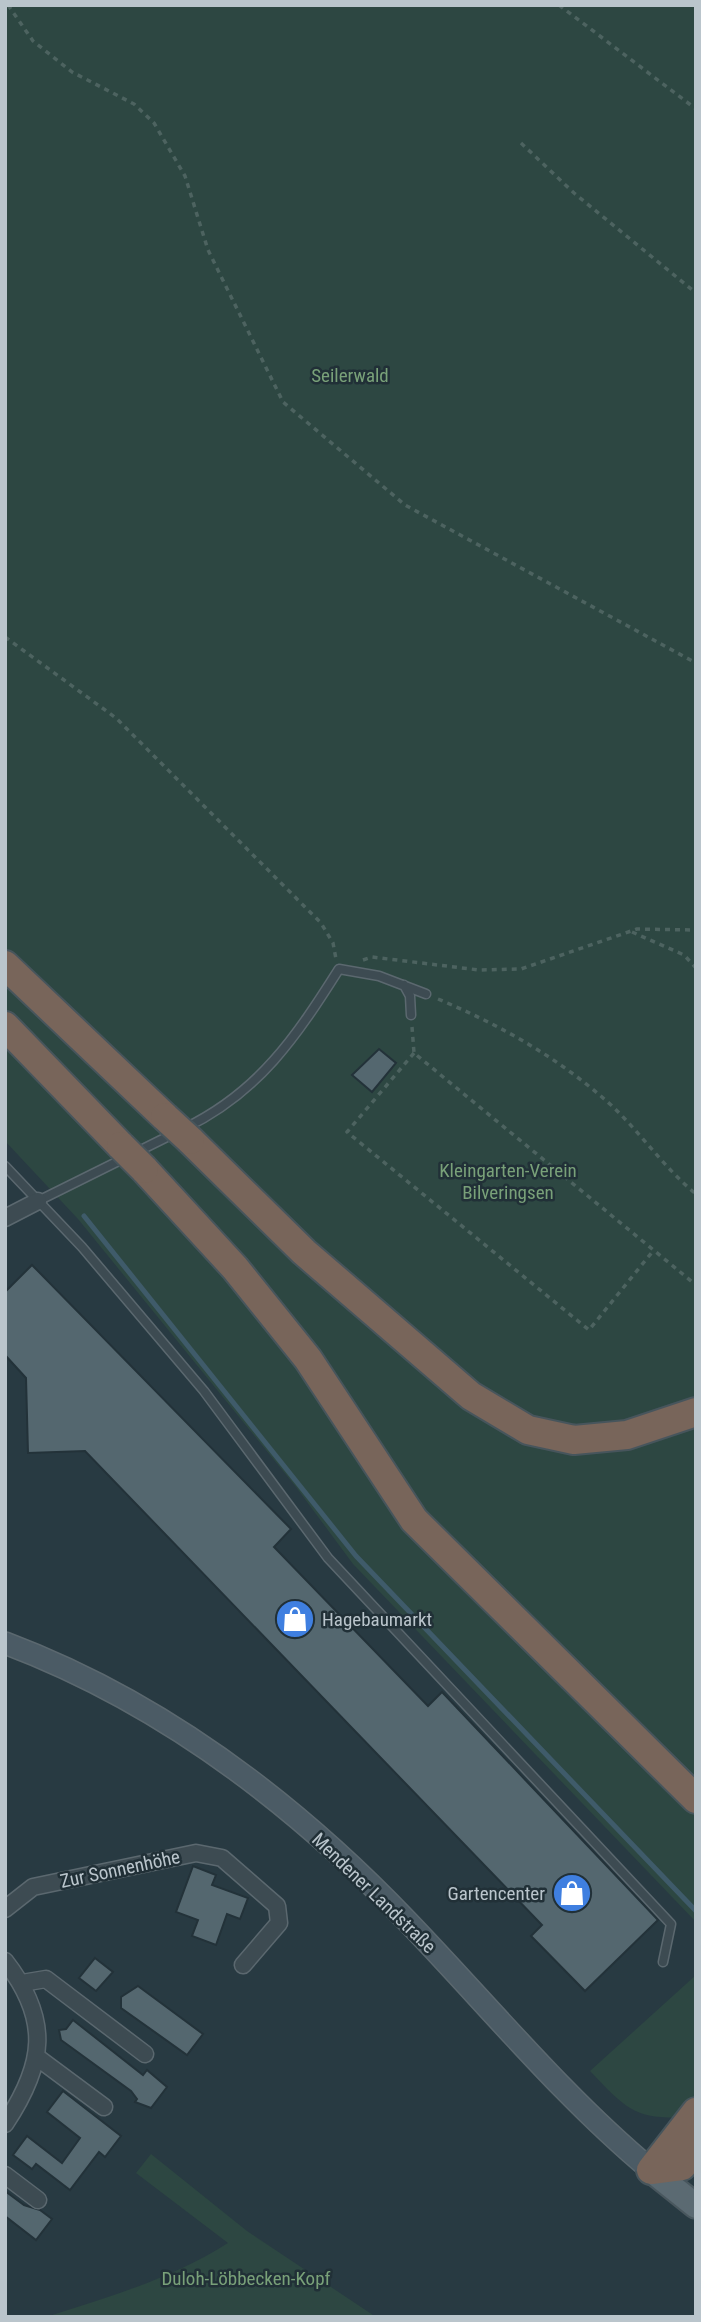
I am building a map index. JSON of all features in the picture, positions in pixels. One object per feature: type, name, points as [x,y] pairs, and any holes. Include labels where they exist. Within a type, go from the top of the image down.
[{"type":"highway","points":[[5,965],[304,1252],[471,1396],[528,1430],[575,1440],[627,1435],[696,1412]]},
{"type":"highway","points":[[5,1026],[144,1169],[235,1268],[308,1359],[414,1521],[696,1799]]},
{"type":"highway","points":[[651,2170],[696,2112]]},
{"type":"highway","points":[[651,2170],[682,2166],[696,2150]]},
{"type":"main road","name":"Mendener Landstraße","points":[[6,1646],[47,1659],[108,1689],[227,1763],[319,1838],[404,1918],[598,2124],[696,2206]]},
{"type":"street","points":[[5,1218],[38,1200]]},
{"type":"street","name":"Zur Sonnenhöhe","points":[[5,1909],[33,1887],[196,1853],[222,1858],[277,1906],[279,1923],[243,1965]]},
{"type":"street","points":[[5,1961],[22,1983],[36,2019],[38,2058],[23,2097],[5,2124]]},
{"type":"street","points":[[22,1983],[46,1979],[145,2054]]},
{"type":"street","points":[[38,2058],[104,2107]]},
{"type":"street","points":[[5,2175],[38,2200]]},
{"type":"lane","points":[[38,1200],[219,1111],[249,1087],[303,1027],[339,969],[379,976],[426,994]]},
{"type":"lane","points":[[404,985],[410,996],[411,1015]]},
{"type":"lane","points":[[5,1166],[82,1247],[204,1391],[328,1558],[671,1924],[663,1962]]},
{"type":"path","points":[[8,5],[33,41],[72,72],[134,104],[160,134],[185,176],[208,250],[283,402],[405,505],[696,663]]},
{"type":"path","points":[[559,5],[696,109]]},
{"type":"path","points":[[520,143],[574,194],[696,293]]},
{"type":"path","points":[[5,637],[116,718],[226,827],[321,923],[333,943],[339,969],[372,957],[479,970],[520,969],[637,929],[696,930]]},
{"type":"path","points":[[631,932],[684,955],[696,968]]},
{"type":"path","points":[[426,994],[497,1024],[543,1051],[612,1106],[671,1173],[696,1194]]},
{"type":"path","points":[[411,1015],[414,1053],[347,1132],[589,1330],[653,1251]]},
{"type":"path","points":[[414,1053],[696,1284]]},
{"type":"green space","name":"Seilerwald","points":[[5,5],[696,5],[696,1922],[353,1564],[296,1487],[78,1219],[5,1141]]},
{"type":"green space","points":[[696,1975],[696,2117],[660,2117],[636,2111],[625,2105],[590,2071]]},
{"type":"green space","name":"Duloh-Löbbecken-Kopf","points":[[151,2154],[247,2231],[376,2317],[46,2317],[162,2277],[228,2243],[136,2173]]},
{"type":"building","points":[[379,1049],[396,1063],[372,1092],[352,1075]]},
{"type":"building","name":"Hagebaumarkt","points":[[32,1265],[291,1529],[274,1547],[428,1706],[442,1692],[658,1920],[585,1991],[531,1936],[542,1925],[85,1451],[28,1453],[26,1378],[5,1355],[5,1292]]},
{"type":"building","points":[[193,1866],[216,1875],[212,1885],[248,1898],[240,1919],[227,1914],[216,1945],[192,1936],[198,1920],[176,1912]]},
{"type":"building","points":[[95,1958],[113,1972],[96,1991],[79,1978]]},
{"type":"building","points":[[138,1986],[203,2034],[187,2055],[121,2008],[121,1997]]},
{"type":"building","points":[[73,2020],[143,2075],[147,2070],[167,2087],[151,2108],[135,2102],[137,2099],[131,2091],[61,2040],[59,2030],[66,2029]]},
{"type":"building","points":[[63,2091],[121,2136],[105,2157],[99,2152],[70,2190],[36,2164],[32,2169],[13,2155],[27,2136],[62,2163],[80,2138],[47,2112]]},
{"type":"building","points":[[5,2191],[24,2205],[40,2210],[52,2219],[36,2240],[5,2216]]},
{"type":"waterway","points":[[84,1216],[356,1556],[696,1911]]},
{"type":"place","name":"Hagebaumarkt","points":[[295,1619]]},
{"type":"place","name":"Gartencenter","points":[[572,1893]]},
{"type":"park label","name":"Kleingarten-Verein Bilveringsen","points":[[508,1181]]}]
